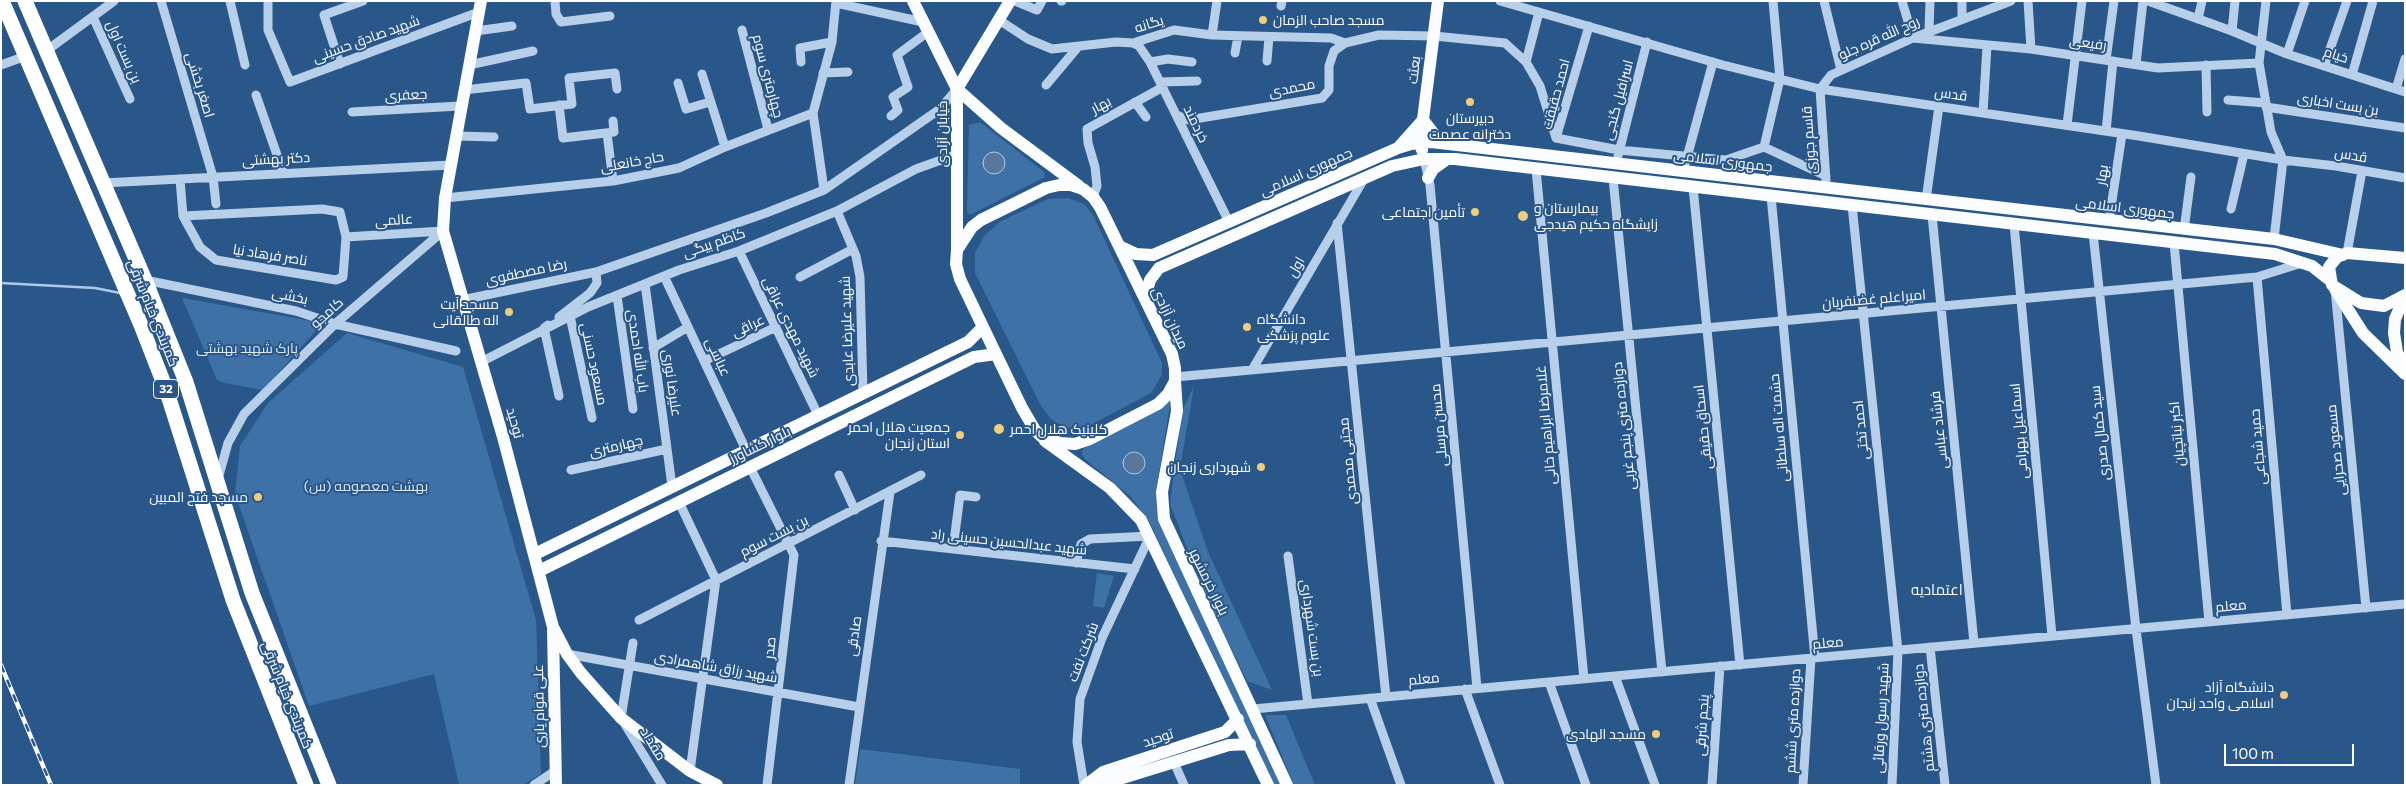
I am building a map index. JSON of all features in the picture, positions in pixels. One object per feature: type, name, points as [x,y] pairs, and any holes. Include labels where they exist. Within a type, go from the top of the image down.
[{"type":"highway","name":"کمربندی خیام شرقی","points":[[25,1],[145,280],[186,382],[256,603],[329,785]]},
{"type":"highway","name":"کمربندی خیام شرقی","points":[[7,3],[26,56],[159,371],[182,436],[233,600],[306,785]]},
{"type":"main road","points":[[913,1],[957,89]]},
{"type":"main road","points":[[957,89],[1010,1]]},
{"type":"main road","name":"بعثت","points":[[1420,143],[1438,1]]},
{"type":"main road","name":"توحید","points":[[480,6],[450,165],[443,231],[481,362],[553,627],[567,654],[581,673],[621,718],[690,771],[717,785]]},
{"type":"main road","name":"خیابان آزادی","points":[[957,89],[957,250]]},
{"type":"main road","name":"خیابان آزادی","points":[[957,89],[1000,128],[1088,193]]},
{"type":"main road","points":[[1398,148],[1423,120],[1441,143]]},
{"type":"main road","points":[[1420,143],[1424,160]]},
{"type":"main road","name":"جمهوری اسلامی","points":[[1120,247],[1136,254],[1153,255],[1398,148],[1420,143],[1441,143],[1683,172],[1826,182],[1926,200],[2274,239],[2345,254],[2404,258]]},
{"type":"main road","points":[[1466,161],[1461,155],[1462,150],[1468,147]]},
{"type":"main road","points":[[1428,178],[1433,169],[1447,159]]},
{"type":"main road","name":"جمهوری اسلامی","points":[[1145,297],[1150,280],[1159,268],[1392,166],[1424,160],[1447,159],[2275,254],[2312,266],[2333,285]]},
{"type":"main road","points":[[1088,193],[1065,185],[1046,188],[982,220],[964,237],[957,250],[956,264],[960,279],[1022,408],[1042,437],[1055,450],[1110,488],[1129,505],[1150,536],[1268,785]]},
{"type":"main road","name":"میدان آزادی","points":[[1088,193],[1120,247],[1172,354],[1175,379]]},
{"type":"main road","points":[[2345,254],[2332,261],[2329,267],[2333,285],[2363,333],[2405,374]]},
{"type":"main road","points":[[2333,285],[2357,301],[2370,306],[2384,306],[2405,296]]},
{"type":"main road","points":[[2405,296],[2395,319],[2394,333],[2397,352],[2405,369]]},
{"type":"main road","name":"بلوار کشاورز","points":[[534,554],[968,342],[983,327]]},
{"type":"main road","points":[[968,342],[975,350],[975,357]]},
{"type":"main road","name":"بلوار کشاورز","points":[[539,571],[700,490],[975,357],[996,354]]},
{"type":"main road","points":[[1042,437],[1060,443],[1075,444],[1090,439],[1158,404],[1168,394],[1175,379]]},
{"type":"main road","name":"بلوار خرمشهر","points":[[1175,379],[1177,411],[1162,492],[1164,519],[1287,785]]},
{"type":"main road","points":[[693,476],[700,490]]},
{"type":"main road","points":[[554,545],[555,557],[561,560]]},
{"type":"main road","name":"علی قوام یاری","points":[[553,627],[556,785]]},
{"type":"main road","name":"توحید","points":[[1100,785],[1174,762],[1227,738],[1238,719]]},
{"type":"main road","name":"توحید","points":[[1085,785],[1103,772],[1227,738],[1250,744]]},
{"type":"street","points":[[46,51],[114,1]]},
{"type":"street","name":"اصغر بخشی","points":[[161,1],[213,177],[216,204]]},
{"type":"street","points":[[230,1],[245,65]]},
{"type":"street","name":"شهید صادق حسینی","points":[[268,1],[268,30],[290,82],[340,64],[480,6]]},
{"type":"street","points":[[340,64],[324,15],[362,1]]},
{"type":"street","points":[[555,1],[556,14],[562,22],[610,16]]},
{"type":"street","points":[[1015,1],[1037,10],[1042,1]]},
{"type":"street","points":[[1212,35],[1217,1]]},
{"type":"street","name":"قدس","points":[[1500,1],[1713,62],[1820,89],[2405,178]]},
{"type":"street","points":[[1773,1],[1780,79],[1764,147],[1826,182]]},
{"type":"street","points":[[1824,1],[1842,70]]},
{"type":"street","points":[[1902,1],[1913,38]]},
{"type":"street","points":[[1929,30],[1930,1]]},
{"type":"street","points":[[1962,1],[1962,19]]},
{"type":"street","name":"روح الله قره جلو","points":[[1820,89],[1830,75],[1929,30],[1962,19],[1990,5],[2011,1]]},
{"type":"street","points":[[2028,1],[2031,49]]},
{"type":"street","points":[[2067,126],[2077,56],[2082,1]]},
{"type":"street","points":[[2106,131],[2114,1]]},
{"type":"street","points":[[2136,64],[2143,1]]},
{"type":"street","name":"خیام","points":[[2148,1],[2232,31],[2287,54],[2400,91]]},
{"type":"street","points":[[2198,19],[2202,1]]},
{"type":"street","points":[[2232,31],[2235,1]]},
{"type":"street","points":[[2266,1],[2259,63],[2271,132],[2283,160],[2274,239]]},
{"type":"street","points":[[2287,54],[2304,1]]},
{"type":"street","points":[[2324,66],[2347,1]]},
{"type":"street","points":[[2352,75],[2373,1]]},
{"type":"street","points":[[824,190],[813,112],[832,42],[836,2],[926,27]]},
{"type":"street","points":[[1526,62],[1539,12]]},
{"type":"street","name":"بن بست اول","points":[[93,16],[130,100]]},
{"type":"street","name":"یگانه","points":[[998,20],[1028,39],[1052,49],[1077,48],[1116,42],[1132,43],[1174,30],[1212,35],[1331,38],[1345,43]]},
{"type":"street","points":[[476,31],[512,26]]},
{"type":"street","name":"احمد حقیقت","points":[[1589,26],[1556,138],[1619,150],[1726,160],[1764,147]]},
{"type":"street","points":[[891,116],[898,110],[893,97],[908,87],[897,55],[926,27]]},
{"type":"street","name":"چهارمتری سوم","points":[[742,30],[768,129]]},
{"type":"street","points":[[1345,43],[1379,35],[1434,36],[1505,43],[1526,62],[1540,86],[1556,138]]},
{"type":"street","points":[[1235,53],[1238,36]]},
{"type":"street","points":[[1267,60],[1269,37]]},
{"type":"street","name":"رفیعی","points":[[1913,38],[2031,49],[2158,68],[2259,63]]},
{"type":"street","points":[[801,62],[800,48],[832,42]]},
{"type":"street","name":"اسرافیل گنجی","points":[[1616,164],[1648,42]]},
{"type":"street","name":"خردمند","points":[[1132,43],[1139,46],[1150,62],[1229,222]]},
{"type":"street","name":"محمدی","points":[[1177,115],[1188,120],[1322,98],[1329,90],[1329,66],[1334,51],[1345,43]]},
{"type":"street","points":[[1983,113],[1987,46]]},
{"type":"street","points":[[1046,85],[1077,48]]},
{"type":"street","points":[[469,65],[533,51]]},
{"type":"street","points":[[1,66],[26,56]]},
{"type":"street","points":[[1150,62],[1168,59],[1192,62]]},
{"type":"street","points":[[2400,91],[2405,59]]},
{"type":"street","points":[[1683,172],[1713,62]]},
{"type":"street","points":[[2206,65],[2207,112]]},
{"type":"street","points":[[823,73],[848,72]]},
{"type":"street","points":[[464,90],[526,83],[530,108],[572,104],[569,78],[615,73],[617,89]]},
{"type":"street","points":[[702,74],[725,147]]},
{"type":"street","points":[[1161,85],[1198,81]]},
{"type":"street","points":[[678,83],[686,109],[710,102]]},
{"type":"street","name":"بهار","points":[[1088,193],[1097,186],[1087,129],[1161,85]]},
{"type":"street","name":"کاظم بیگی","points":[[596,272],[766,213],[824,190],[940,109],[957,89]]},
{"type":"street","name":"قاسم جوزی","points":[[1820,89],[1826,182]]},
{"type":"street","points":[[256,95],[283,172]]},
{"type":"street","name":"بن بست اخباری","points":[[2228,100],[2405,128]]},
{"type":"street","points":[[1135,102],[1146,117]]},
{"type":"street","points":[[559,105],[563,138],[614,132],[613,121]]},
{"type":"street","name":"جعفری","points":[[352,112],[460,106]]},
{"type":"street","points":[[1926,200],[1939,106]]},
{"type":"street","name":"حاج خانعلی","points":[[445,198],[612,181],[679,168],[768,129],[813,112]]},
{"type":"street","points":[[607,133],[612,181]]},
{"type":"street","name":"بهار","points":[[2109,221],[2122,134]]},
{"type":"street","points":[[456,136],[494,137]]},
{"type":"street","name":"کاظم بیگی","points":[[481,362],[570,316],[664,276],[739,251],[837,211],[916,169],[958,154]]},
{"type":"street","points":[[2231,210],[2244,154]]},
{"type":"street","name":"محسن مرسلی","points":[[1424,160],[1428,178],[1446,352],[1477,688]]},
{"type":"street","name":"دکتر بهشتی","points":[[103,183],[283,172],[450,165]]},
{"type":"street","name":"غلامرضا ابراهیم خانی","points":[[1536,169],[1584,679]]},
{"type":"street","points":[[2345,254],[2362,171]]},
{"type":"street","points":[[2184,230],[2191,176]]},
{"type":"street","name":"ناصر فرهاد نیا","points":[[180,178],[184,216],[200,247],[216,260],[336,280],[344,277],[346,237]]},
{"type":"street","name":"دوازده متری پنجم غربی","points":[[1614,178],[1662,672]]},
{"type":"street","name":"اول","points":[[1252,370],[1364,179]]},
{"type":"street","name":"اسحاق حقیقی","points":[[1693,187],[1740,665]]},
{"type":"street","name":"حشمت اله سلطانی","points":[[1771,196],[1813,658]]},
{"type":"street","name":"احمد تختی","points":[[1852,205],[1898,652]]},
{"type":"street","points":[[184,216],[322,209],[340,212],[346,237]]},
{"type":"street","name":"شهید علیرضا عابدی","points":[[837,211],[853,250],[860,277],[863,393]]},
{"type":"street","name":"فرشاد عباسی","points":[[1932,215],[1974,644]]},
{"type":"street","name":"مجتبی محمدی","points":[[1337,224],[1386,697]]},
{"type":"street","name":"اسماعیل بهرامی","points":[[2014,224],[2052,636]]},
{"type":"street","name":"عالمی","points":[[346,237],[443,231]]},
{"type":"street","name":"کامجو","points":[[217,481],[228,443],[244,414],[335,324],[443,231]]},
{"type":"street","name":"سید کمال صدری","points":[[2093,233],[2136,629],[2156,785]]},
{"type":"street","name":"اکبر نباتچیان","points":[[2174,242],[2208,622]]},
{"type":"street","points":[[800,277],[853,250]]},
{"type":"street","name":"شهید مهدی عراقی","points":[[739,251],[818,415]]},
{"type":"street","name":"امیراعلم غضنفریان","points":[[1175,379],[1352,360],[2256,277],[2302,262]]},
{"type":"street","points":[[559,396],[544,328],[590,293],[597,282],[596,272]]},
{"type":"street","name":"رضا مصطفوی","points":[[462,300],[596,272]]},
{"type":"street","name":"عباسی","points":[[664,276],[746,450]]},
{"type":"street","name":"حمید شجاعی","points":[[2256,277],[2287,615]]},
{"type":"street","name":"بخشی","points":[[145,280],[296,311],[335,324],[456,351]]},
{"type":"street","name":"علیرضا نوری","points":[[645,284],[672,486]]},
{"type":"street","name":"مسعود صحرایی","points":[[2333,285],[2366,608]]},
{"type":"street","name":"باب الله احمدی","points":[[617,296],[633,410]]},
{"type":"street","name":"مسعود حسنی","points":[[570,316],[592,418]]},
{"type":"street","points":[[654,348],[688,327]]},
{"type":"street","name":"عراقی","points":[[704,362],[776,327]]},
{"type":"street","name":"چهارمتری","points":[[571,470],[667,449]]},
{"type":"street","name":"صدر","points":[[750,467],[794,555],[767,785]]},
{"type":"street","points":[[839,475],[855,510]]},
{"type":"street","name":"بن بست سوم","points":[[639,620],[921,475]]},
{"type":"street","name":"صادقی","points":[[849,785],[881,541],[890,492]]},
{"type":"street","points":[[953,549],[960,496],[976,497]]},
{"type":"street","points":[[678,502],[716,580],[690,771]]},
{"type":"street","points":[[1076,563],[1081,544],[1090,539],[1150,536]]},
{"type":"street","name":"شرکت نفت","points":[[1085,785],[1077,742],[1080,699],[1102,638],[1150,536]]},
{"type":"street","name":"شهید عبدالحسین حسینی راد","points":[[881,541],[1135,569]]},
{"type":"street","name":"بن بست شهرداری","points":[[1288,556],[1308,704]]},
{"type":"street","name":"معلم","points":[[1253,709],[1720,666],[1898,652],[2405,604]]},
{"type":"street","points":[[621,718],[633,643]]},
{"type":"street","name":"دوازده متری هشتم","points":[[1930,648],[1945,785]]},
{"type":"street","name":"شهید رسول ورقائی","points":[[1892,785],[1898,652]]},
{"type":"street","name":"شهید رزاق شاهمرادی","points":[[567,654],[859,707]]},
{"type":"street","name":"دوازده متری ششم","points":[[1803,785],[1813,658]]},
{"type":"street","name":"پنجم شرقی","points":[[1712,785],[1720,666]]},
{"type":"street","points":[[1615,676],[1655,785]]},
{"type":"street","points":[[1549,682],[1586,785]]},
{"type":"street","points":[[1465,690],[1500,785]]},
{"type":"street","points":[[1370,698],[1401,785]]},
{"type":"street","name":"مقداد","points":[[621,718],[662,785]]},
{"type":"street","points":[[1174,762],[1184,785]]},
{"type":"street","points":[[534,785],[555,771]]},
{"type":"green space","points":[[980,122],[1044,172],[1045,177],[970,215],[967,211],[969,125]]},
{"type":"green space","points":[[1068,198],[1084,204],[1093,215],[1162,363],[1162,375],[1151,393],[1083,429],[1073,430],[1060,425],[1050,418],[1041,406],[975,273],[975,253],[984,236],[1001,221],[1048,199]]},
{"type":"green space","name":"پارک شهید بهشتی","points":[[182,298],[317,322],[319,327],[263,390],[225,383],[217,380]]},
{"type":"green space","name":"(بهشت معصومه (س","points":[[347,333],[463,367],[536,620],[541,774],[523,785],[459,785],[434,674],[309,706],[235,494],[240,446],[268,403]]},
{"type":"green space","points":[[1194,386],[1180,469],[1208,552],[1272,690],[1247,681],[1206,597],[1170,504],[1182,411]]},
{"type":"green space","points":[[1171,398],[1156,491],[1159,518],[1283,785],[1273,785],[1149,521],[1130,496],[1082,455],[1083,449],[1160,410]]},
{"type":"green space","points":[[1097,573],[1114,576],[1104,608],[1093,606]]},
{"type":"green space","points":[[1265,715],[1286,715],[1315,785],[1294,785]]},
{"type":"green space","points":[[860,749],[1020,769],[1020,785],[855,785]]},
{"type":"shaded area","points":[[994,152],[1002,155],[1005,163],[1002,171],[994,174],[986,171],[983,163],[986,155]]},
{"type":"shaded area","points":[[1134,452],[1142,455],[1145,463],[1142,471],[1134,474],[1126,471],[1123,463],[1126,455]]},
{"type":"waterway","points":[[1,283],[95,288],[120,293]]},
{"type":"railway","points":[[1,665],[51,785]]},
{"type":"place","name":"مسجد صاحب الزمان","points":[[1263,20]]},
{"type":"place","name":"دبیرستان دخترانه عصمت","points":[[1470,102]]},
{"type":"place","name":"تأمین اجتماعی","points":[[1475,212]]},
{"type":"place","name":"بيمارستان و زايشگاه حكيم هيدجی","points":[[1523,216]]},
{"type":"place","name":"مسجد آیت اله طالقانی","points":[[509,312]]},
{"type":"place","name":"دانشگاه علوم پزشکی","points":[[1247,327]]},
{"type":"place","name":"کلینیک هلال احمر","points":[[999,429]]},
{"type":"place","name":"جمعیت هلال احمر استان زنجان","points":[[960,435]]},
{"type":"place","name":"شهرداری زنجان","points":[[1261,467]]},
{"type":"place","name":"مسجد فتح المبین","points":[[258,497]]},
{"type":"place","name":"دانشگاه آزاد اسلامی واحد زنجان","points":[[2284,695]]},
{"type":"place","name":"مسجد الهادی","points":[[1656,734]]},
{"type":"district","name":"اعتمادیه","points":[[1937,590]]}]
